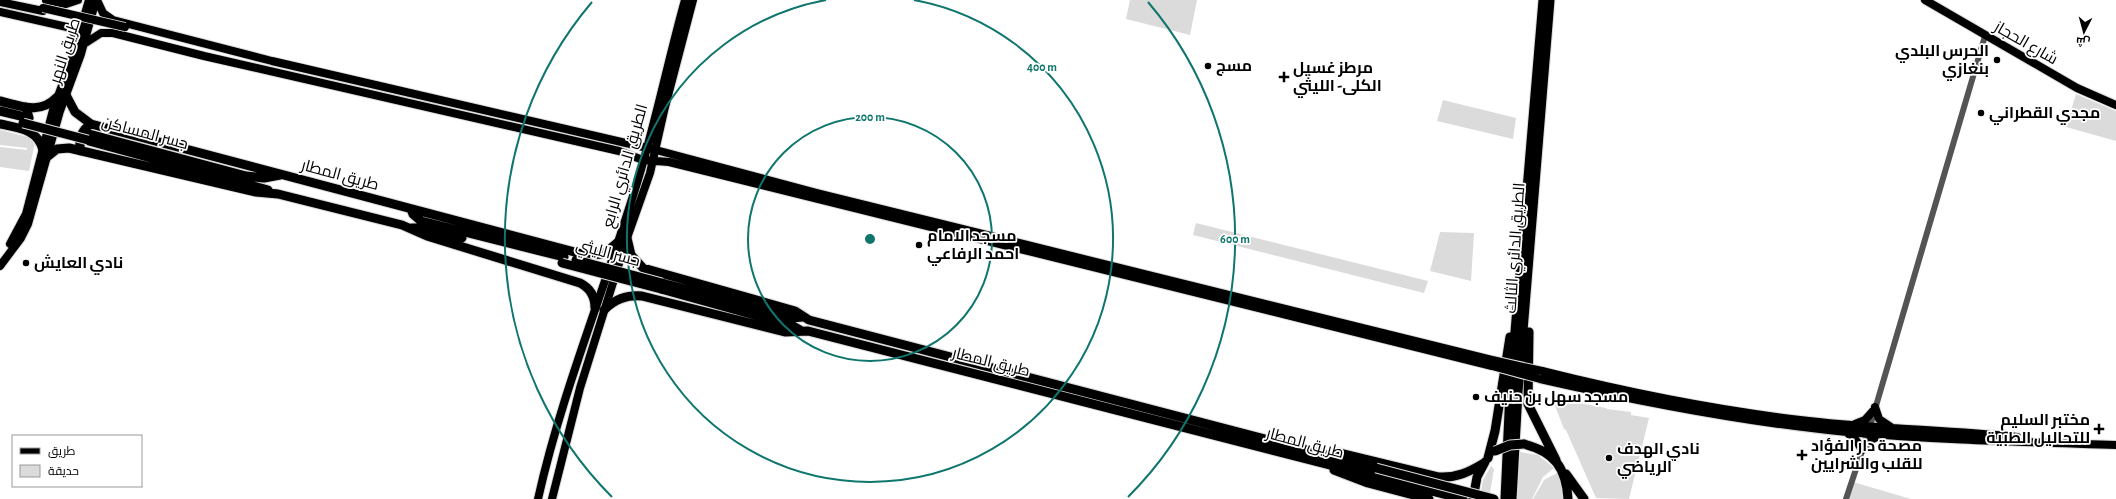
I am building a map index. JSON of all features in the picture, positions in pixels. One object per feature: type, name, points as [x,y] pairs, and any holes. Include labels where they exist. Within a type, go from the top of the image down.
[{"type":"highway","name":"الطريق الدائري الثالث","points":[[1505,499],[1510,390],[1543,40],[1543,0]]},
{"type":"highway","name":"الطريق الدائري الثالث","points":[[1543,40],[1550,0]]},
{"type":"highway","name":"الطريق الدائري الثالث","points":[[1512,499],[1518,392],[1527,303],[1540,75]]},
{"type":"highway","points":[[0,101],[26,107],[44,108],[61,96]]},
{"type":"highway","name":"طريق المطار","points":[[61,96],[75,112],[91,124],[577,253],[598,256],[609,251],[617,243]]},
{"type":"highway","points":[[20,129],[26,125],[29,118],[26,107]]},
{"type":"highway","name":"جسر المساكن","points":[[0,111],[246,176],[264,178],[282,175]]},
{"type":"highway","name":"جسر المساكن","points":[[0,118],[263,187],[274,194]]},
{"type":"highway","points":[[0,124],[20,129],[36,136],[45,153]]},
{"type":"highway","points":[[81,151],[80,142],[82,134],[91,124]]},
{"type":"highway","name":"طريق المطار","points":[[45,153],[61,148],[81,151],[256,192],[274,194],[402,225],[427,236],[568,279],[587,288],[593,295],[600,309],[624,297],[648,297],[785,332],[800,330],[808,331],[1321,463],[1375,472]]},
{"type":"highway","name":"جسر الليثي","points":[[411,209],[413,214],[421,222],[571,259],[792,318],[802,317]]},
{"type":"highway","name":"جسر الليثي","points":[[411,229],[422,228],[562,263],[794,326],[800,330]]},
{"type":"highway","name":"طريق المطار","points":[[627,238],[629,251],[633,259],[644,268],[655,272],[792,310],[802,317],[935,355],[1314,452],[1375,472]]},
{"type":"highway","points":[[568,279],[575,275],[579,268],[580,260],[577,253]]},
{"type":"highway","points":[[648,297],[646,289],[647,281],[655,272]]},
{"type":"highway","points":[[1527,303],[1529,319],[1528,404],[1558,463],[1584,499]]},
{"type":"highway","points":[[1473,499],[1477,477],[1486,460],[1495,431],[1512,322],[1517,311]]},
{"type":"highway","points":[[1314,452],[1342,453],[1439,477],[1450,477],[1462,475],[1486,460],[1496,451],[1510,445],[1524,444],[1544,451],[1558,463],[1568,499]]},
{"type":"highway","points":[[1321,463],[1349,477],[1429,499]]},
{"type":"highway","points":[[1375,472],[1463,499]]},
{"type":"highway","points":[[1375,472],[1494,499]]},
{"type":"main road","points":[[8,0],[44,6],[213,54],[221,59]]},
{"type":"main road","points":[[0,2],[44,6],[66,4],[78,0]]},
{"type":"main road","name":"طريق النهر","points":[[80,44],[89,0]]},
{"type":"main road","points":[[96,0],[103,13],[113,20],[267,60],[656,150],[669,158],[817,193],[1541,375],[1615,396],[1721,416],[1846,432],[1895,428],[2041,438],[2116,440]]},
{"type":"main road","name":"طريق النهر","points":[[45,153],[61,96],[96,0]]},
{"type":"main road","name":"الطريق الدائري الرابع","points":[[552,499],[617,243],[644,160],[685,0]]},
{"type":"main road","name":"الطريق الدائري الرابع","points":[[539,498],[553,439],[650,173],[693,0]]},
{"type":"main road","name":"شارع الحجاز","points":[[1925,0],[2077,88],[2116,105]]},
{"type":"main road","points":[[0,12],[67,27],[73,32],[80,44],[97,35],[109,32],[618,151],[644,160],[653,161],[669,158]]},
{"type":"main road","points":[[124,29],[213,49],[225,49]]},
{"type":"main road","points":[[262,68],[263,62],[267,60]]},
{"type":"main road","points":[[477,118],[479,110]]},
{"type":"main road","points":[[658,140],[669,158]]},
{"type":"main road","points":[[0,258],[23,221],[45,153]]},
{"type":"main road","points":[[0,266],[21,238],[28,224],[45,153]]},
{"type":"main road","points":[[650,173],[669,158]]},
{"type":"main road","points":[[1541,375],[1722,409],[1811,421],[1854,425],[1884,435],[2061,445],[2116,445]]},
{"type":"main road","points":[[1854,425],[1865,420],[1874,409],[1881,420],[1895,428]]},
{"type":"main road","points":[[1846,432],[1856,440],[1862,450],[1870,441],[1884,435]]},
{"type":"street","points":[[1846,499],[1869,430],[1985,36]]},
{"type":"green space","points":[[1130,0],[1197,0],[1190,35],[1126,19]]},
{"type":"green space","points":[[2076,94],[2116,111],[2116,141],[2066,127]]},
{"type":"green space","points":[[1443,100],[1516,118],[1513,139],[1437,121]]},
{"type":"green space","points":[[0,130],[32,138],[35,142],[29,171],[0,167],[0,147],[27,150],[27,148],[0,145]]},
{"type":"green space","points":[[1196,223],[1428,281],[1424,293],[1193,235]]},
{"type":"green space","points":[[1440,232],[1474,233],[1471,281],[1430,271]]},
{"type":"green space","name":"نادي الهدف الرياضي","points":[[1552,398],[1607,409],[1631,412],[1631,415],[1649,418],[1629,499],[1596,498],[1566,430],[1564,429]]},
{"type":"green space","points":[[1520,452],[1538,455],[1554,468],[1543,477],[1532,499],[1517,499]]},
{"type":"green space","points":[[1491,466],[1494,469],[1489,499],[1480,499],[1483,480]]},
{"type":"green space","points":[[1557,473],[1562,484],[1563,499],[1533,499],[1544,480]]},
{"type":"green space","points":[[1853,482],[1911,499],[1848,499]]},
{"type":"place","name":"الحرس البلدي بنغازي","points":[[1997,60]]},
{"type":"place","name":"مسج","points":[[1208,66]]},
{"type":"place","name":"مرطز غسيل الكلى- الليثي","points":[[1284,77]]},
{"type":"place","name":"مجدي القطراني","points":[[1981,113]]},
{"type":"place","name":"مسجد الامام احمد الرفاعي","points":[[919,245]]},
{"type":"place","name":"نادي العايش","points":[[26,263]]},
{"type":"place","name":"مسجد سهل بن حنيف","points":[[1476,397]]},
{"type":"place","name":"مختبر السليم للتحاليل الطبية","points":[[2099,429]]},
{"type":"place","name":"مصحة دار الفؤاد للقلب والشرايين","points":[[1802,455]]},
{"type":"place","name":"نادي الهدف الرياضي","points":[[1609,458]]}]
